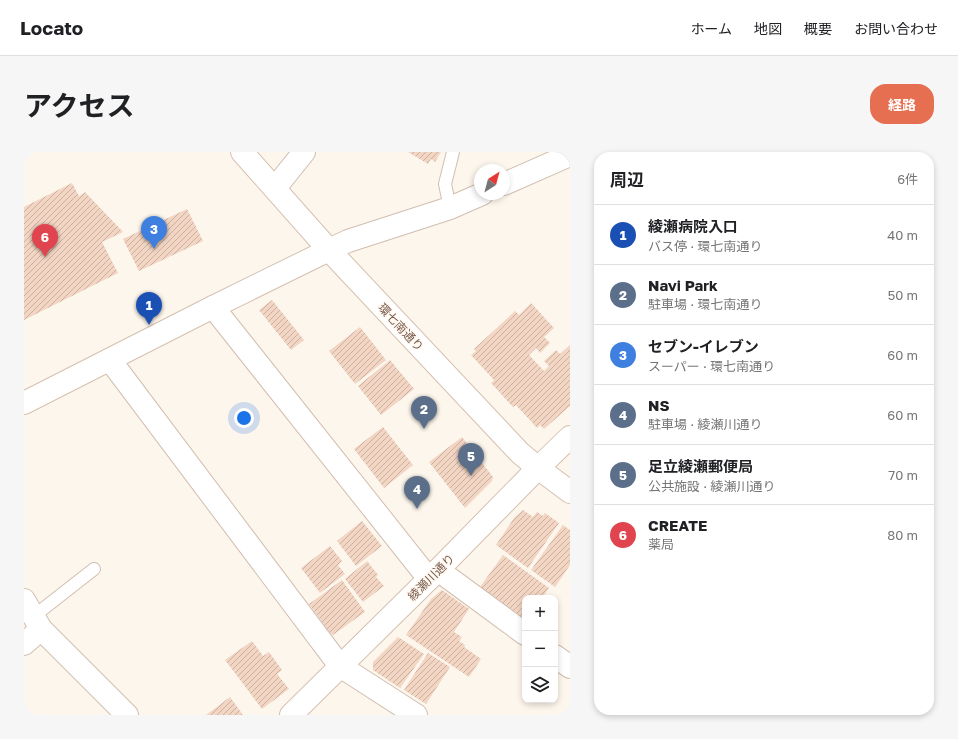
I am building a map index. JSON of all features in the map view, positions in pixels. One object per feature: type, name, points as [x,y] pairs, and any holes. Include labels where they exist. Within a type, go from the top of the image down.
[{"type":"street","name":"環七南通り","points":[[242,152],[328,250],[520,453],[570,492]]},
{"type":"street","points":[[275,188],[304,152]]},
{"type":"street","points":[[510,181],[570,155]]},
{"type":"street","points":[[24,403],[328,250],[348,241],[450,208],[474,198]]},
{"type":"street","points":[[213,307],[434,574],[522,632]]},
{"type":"street","points":[[110,360],[340,666],[416,715]]},
{"type":"street","name":"綾瀬川通り","points":[[291,715],[570,437]]},
{"type":"street","points":[[24,644],[33,615],[127,715]]},
{"type":"street","points":[[558,658],[570,667]]},
{"type":"lane","points":[[450,208],[445,184],[453,152]]},
{"type":"lane","points":[[33,615],[94,569]]},
{"type":"building","points":[[408,152],[441,152],[435,162],[431,159],[428,164]]},
{"type":"building","points":[[72,183],[79,196],[85,192],[123,232],[102,242],[118,273],[24,320],[24,207]]},
{"type":"building","points":[[187,209],[203,241],[139,271],[123,239]]},
{"type":"building","points":[[272,300],[304,340],[291,350],[259,310]]},
{"type":"building","points":[[531,303],[554,328],[544,337],[550,343],[540,353],[536,348],[529,355],[544,371],[549,366],[544,361],[556,350],[560,354],[570,345],[570,406],[544,429],[540,425],[537,428],[516,405],[513,407],[491,383],[494,380],[471,355],[476,351],[474,349],[515,311],[519,315]]},
{"type":"building","points":[[360,327],[386,360],[355,384],[329,351]]},
{"type":"building","points":[[390,360],[414,389],[381,415],[358,386]]},
{"type":"building","points":[[383,427],[413,465],[384,488],[354,449]]},
{"type":"building","points":[[462,437],[493,477],[492,481],[465,508],[429,462]]},
{"type":"building","points":[[523,510],[533,517],[537,512],[543,516],[545,513],[559,523],[528,568],[496,545],[514,518]]},
{"type":"building","points":[[362,521],[382,546],[356,566],[337,541]]},
{"type":"building","points":[[563,525],[570,530],[570,565],[555,587],[531,570]]},
{"type":"building","points":[[330,546],[342,561],[338,565],[345,574],[320,593],[301,568]]},
{"type":"building","points":[[503,555],[549,588],[544,595],[522,595],[522,617],[480,587]]},
{"type":"building","points":[[367,561],[378,575],[376,577],[384,586],[363,602],[345,579]]},
{"type":"building","points":[[342,580],[365,612],[333,635],[309,604]]},
{"type":"building","points":[[442,590],[469,609],[454,632],[462,637],[459,641],[465,645],[464,647],[481,659],[469,677],[406,635],[431,599]]},
{"type":"building","points":[[398,637],[424,654],[400,688],[373,670],[373,662]]},
{"type":"building","points":[[252,641],[263,656],[269,652],[282,670],[277,674],[289,689],[262,709],[225,660]]},
{"type":"building","points":[[428,653],[450,667],[426,704],[404,690]]},
{"type":"building","points":[[230,697],[243,715],[206,715]]},
{"type":"place","name":"セブン-イレブン","points":[[154,249]]},
{"type":"place","name":"CREATE","points":[[45,257]]},
{"type":"place","name":"綾瀬病院入口","points":[[149,325]]},
{"type":"place","name":"Navi Park","points":[[424,429]]},
{"type":"place","name":"足立綾瀬郵便局","points":[[471,476]]},
{"type":"place","name":"NS","points":[[417,509]]}]
